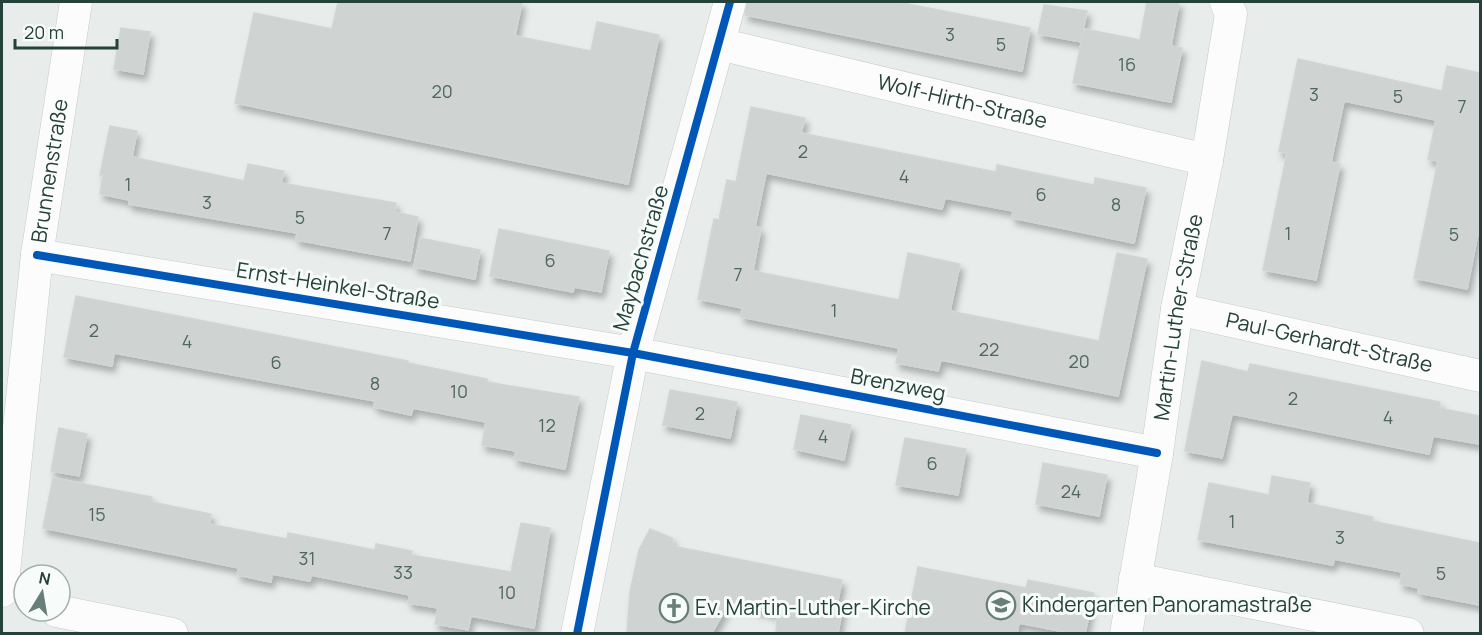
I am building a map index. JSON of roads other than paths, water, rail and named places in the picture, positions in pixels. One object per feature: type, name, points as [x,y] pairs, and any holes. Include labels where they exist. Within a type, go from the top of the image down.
[{"type":"street","name":"Brunnenstraße","points":[[2,591],[37,255],[76,2]]},
{"type":"street","name":"Maybachstraße","points":[[577,633],[633,353],[730,2]]},
{"type":"street","name":"Martin-Luther-Straße","points":[[1126,633],[1157,453],[1177,309],[1208,160],[1231,14],[1226,2]]},
{"type":"street","name":"Wolf-Hirth-Straße","points":[[719,44],[1208,160]]},
{"type":"street","name":"Ernst-Heinkel-Straße","points":[[37,255],[633,353]]},
{"type":"street","name":"Paul-Gerhardt-Straße","points":[[1177,309],[1480,376]]},
{"type":"street","name":"Brenzweg","points":[[633,353],[1157,453]]},
{"type":"street","points":[[1135,579],[1408,633]]},
{"type":"street","points":[[72,614],[172,633]]},
{"type":"place","name":"Kindergarten Panoramastraße","points":[[1001,605]]},
{"type":"place","name":"Ev. Martin-Luther-Kirche","points":[[674,608]]}]
